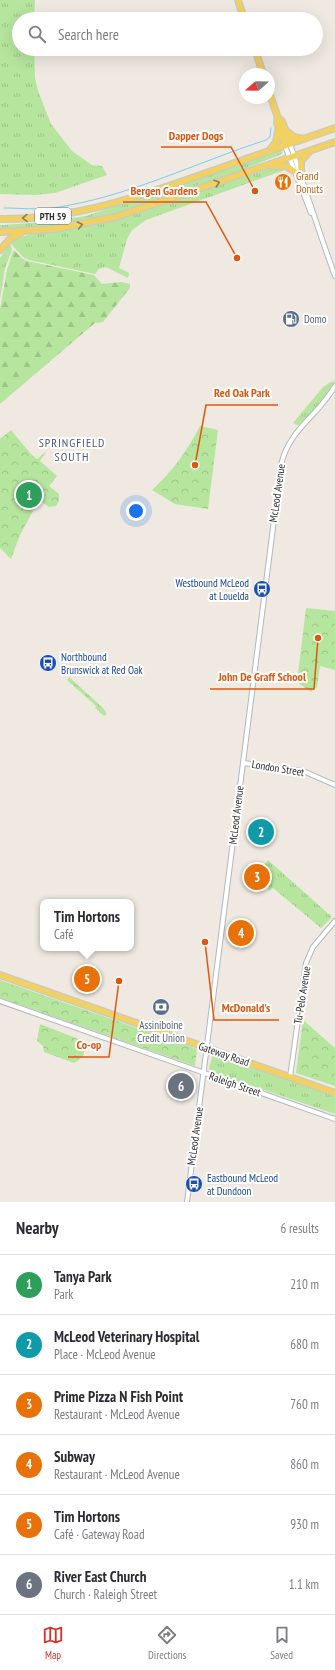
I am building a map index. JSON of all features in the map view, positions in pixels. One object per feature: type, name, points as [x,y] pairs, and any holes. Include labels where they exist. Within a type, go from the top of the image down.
[{"type":"main road","points":[[238,0],[242,12]]},
{"type":"main road","points":[[257,56],[261,68]]},
{"type":"main road","points":[[266,152],[273,148],[276,142],[278,118],[273,104]]},
{"type":"main road","points":[[278,118],[282,121],[287,145]]},
{"type":"main road","points":[[278,126],[287,145]]},
{"type":"main road","name":"PTH 59","points":[[0,219],[46,217],[105,206],[158,190],[335,128]]},
{"type":"main road","points":[[284,129],[298,139],[313,136]]},
{"type":"main road","name":"PTH 59","points":[[0,232],[27,231],[72,226],[116,217],[335,142]]},
{"type":"main road","points":[[300,176],[301,160],[315,149]]},
{"type":"main road","points":[[262,167],[283,166],[294,171]]},
{"type":"main road","points":[[0,250],[10,239],[27,231]]},
{"type":"main road","name":"Gateway Road","points":[[0,976],[335,1093]]},
{"type":"street","points":[[287,145],[311,205],[314,219]]},
{"type":"street","points":[[292,157],[294,171],[335,276]]},
{"type":"street","name":"McLeod Avenue","points":[[187,1202],[281,465],[285,450],[296,431],[322,404],[335,386]]},
{"type":"street","name":"London Street","points":[[243,763],[303,771],[335,785]]},
{"type":"street","name":"Tu-Pelo Avenue","points":[[290,1077],[306,962],[316,944],[335,921]]},
{"type":"street","name":"Raleigh Street","points":[[0,1001],[335,1119]]},
{"type":"green space","points":[[0,0],[35,0],[34,12],[12,12],[12,56],[34,56],[35,78],[38,91],[51,124],[72,151],[92,165],[102,166],[107,175],[55,193],[34,195],[0,194]]},
{"type":"green space","points":[[279,150],[283,152],[280,155],[221,179],[146,206],[100,218],[63,225],[0,229],[0,225],[45,222],[86,216]]},
{"type":"green space","points":[[271,168],[287,168],[146,220],[132,230],[127,239],[119,268],[129,273],[128,278],[106,267],[99,269],[95,274],[29,260],[23,257],[10,243],[30,234],[81,227],[121,218]]},
{"type":"green space","points":[[10,243],[12,250],[5,268],[0,299],[0,258]]},
{"type":"green space","points":[[13,251],[27,261],[94,275],[102,284],[121,282],[130,284],[130,288],[103,322],[95,323],[0,404],[0,309],[7,270]]},
{"type":"green space","points":[[334,380],[333,386],[325,398],[314,410],[299,425],[293,423],[323,387]]},
{"type":"green space","points":[[200,426],[218,430],[208,509],[175,504],[152,490],[179,461]]},
{"type":"green space","points":[[11,430],[37,459],[46,452],[40,461],[57,476],[49,486],[59,494],[59,501],[56,506],[49,507],[39,500],[20,535],[11,559],[0,548],[0,439]]},
{"type":"green space","points":[[306,608],[335,611],[335,670],[320,666],[317,687],[311,692],[297,682]]},
{"type":"green space","points":[[69,677],[102,707],[106,712],[106,715],[104,716],[95,708],[96,706],[67,680]]},
{"type":"green space","points":[[268,860],[332,917],[321,928],[273,888],[268,891],[270,873],[263,867]]},
{"type":"green space","points":[[0,980],[197,1049],[195,1066],[0,998]]},
{"type":"green space","points":[[303,1020],[335,1048],[335,1086],[296,1073]]},
{"type":"green space","points":[[40,1024],[86,1042],[83,1057],[74,1063],[44,1052],[43,1046],[37,1041]]},
{"type":"green space","points":[[213,1054],[335,1096],[335,1114],[211,1072],[209,1068]]},
{"type":"waterway","points":[[4,208],[53,208],[81,203],[135,188],[266,140],[270,137],[271,128]]},
{"type":"place","name":"Grand Donuts","points":[[283,182]]},
{"type":"place","name":"Dapper Dogs","points":[[255,191]]},
{"type":"place","name":"Bergen Gardens","points":[[237,258]]},
{"type":"place","name":"Domo","points":[[291,319]]},
{"type":"place","name":"Red Oak Park","points":[[195,465]]},
{"type":"place","name":"Tanya Park","points":[[29,495]]},
{"type":"place","name":"Westbound McLeod at Louelda","points":[[262,589]]},
{"type":"place","name":"John De Graff School","points":[[318,638]]},
{"type":"place","name":"Northbound Brunswick at Red Oak","points":[[48,663]]},
{"type":"place","name":"McLeod Veterinary Hospital","points":[[261,832]]},
{"type":"place","name":"Prime Pizza N Fish Point","points":[[257,877]]},
{"type":"place","name":"Subway","points":[[241,933]]},
{"type":"place","name":"McDonald's","points":[[205,942]]},
{"type":"place","name":"Tim Hortons","points":[[87,979]]},
{"type":"place","name":"Co-op","points":[[119,981]]},
{"type":"place","name":"Assiniboine Credit Union","points":[[161,1007]]},
{"type":"place","name":"River East Church","points":[[181,1086]]},
{"type":"place","name":"Eastbound McLeod at Dundoon","points":[[194,1184]]},
{"type":"district","name":"SPRINGFIELD SOUTH","points":[[72,449]]}]
